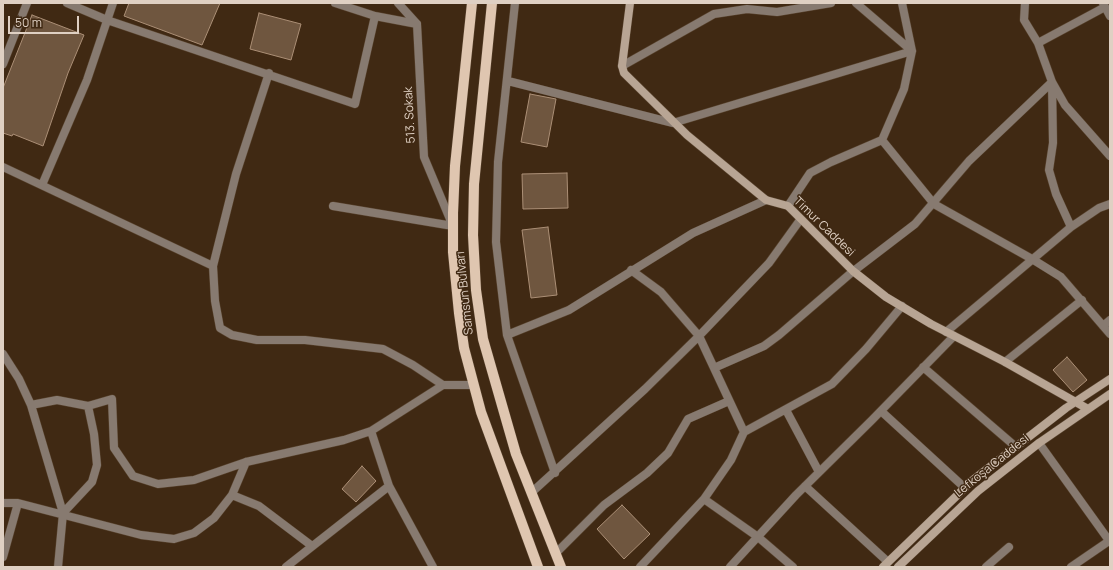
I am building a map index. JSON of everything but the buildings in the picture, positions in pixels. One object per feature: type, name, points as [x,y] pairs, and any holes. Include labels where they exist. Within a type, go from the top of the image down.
[{"type":"main road","points":[[472,3],[455,166],[453,252],[459,313],[464,348],[473,385],[495,452],[538,567]]},
{"type":"main road","name":"Samsun Bulvarı","points":[[492,3],[474,184],[474,265],[483,339],[514,447],[561,567]]},
{"type":"street","points":[[3,64],[27,3]]},
{"type":"street","points":[[66,3],[107,20],[355,104],[374,16]]},
{"type":"street","points":[[42,184],[87,80],[113,3]]},
{"type":"street","points":[[335,3],[374,16],[417,24]]},
{"type":"street","points":[[398,3],[417,24]]},
{"type":"street","points":[[515,3],[508,81],[498,162],[496,242],[508,335],[555,473]]},
{"type":"street","points":[[622,66],[630,3]]},
{"type":"street","points":[[622,66],[714,14],[747,6],[777,12],[830,3]]},
{"type":"street","points":[[856,3],[912,51]]},
{"type":"street","points":[[788,206],[810,173],[831,162],[882,140],[904,89],[912,51],[902,3]]},
{"type":"street","points":[[1025,3],[1024,20],[1038,43],[1052,82],[1065,105],[1110,156]]},
{"type":"street","points":[[1038,43],[1104,5],[1110,16]]},
{"type":"street","name":"513. Sokak","points":[[417,24],[424,157],[453,226]]},
{"type":"street","points":[[508,81],[673,123],[912,51]]},
{"type":"street","name":"Timur Caddesi","points":[[622,66],[624,72],[673,123],[766,200],[788,206],[800,220],[853,271],[902,306],[950,334],[1005,362],[1088,409]]},
{"type":"street","points":[[269,74],[236,174],[213,266],[215,301],[220,328],[232,335],[257,340],[305,340],[383,349],[413,365],[442,385]]},
{"type":"street","points":[[714,368],[764,346],[779,335],[853,271],[915,224],[934,204],[969,161],[1052,82]]},
{"type":"street","points":[[1052,82],[1053,143],[1049,170],[1056,194],[1071,227]]},
{"type":"street","points":[[882,140],[934,204],[1032,259],[1060,278],[1082,300],[1110,334]]},
{"type":"street","points":[[3,167],[42,184],[213,266]]},
{"type":"street","points":[[508,335],[569,310],[609,286],[631,270],[693,233],[766,200]]},
{"type":"street","points":[[730,567],[804,486],[881,411],[950,334],[1032,259],[1071,227],[1099,208],[1110,204]]},
{"type":"street","points":[[333,206],[453,226]]},
{"type":"street","points":[[531,493],[555,473],[645,389],[699,336],[768,263],[800,220]]},
{"type":"street","points":[[631,270],[661,292],[699,336],[744,432]]},
{"type":"street","points":[[1005,362],[1082,300]]},
{"type":"street","points":[[640,567],[704,500],[731,460],[744,432],[832,384],[866,349],[902,306]]},
{"type":"street","points":[[1103,326],[1110,320]]},
{"type":"street","points":[[3,354],[19,379],[31,405],[63,513],[58,567]]},
{"type":"street","points":[[922,367],[1016,446]]},
{"type":"street","points":[[804,486],[886,564],[965,488],[1016,446],[1075,401],[1110,379]]},
{"type":"street","points":[[31,405],[57,400],[88,406],[112,399],[114,448],[133,476],[158,484],[194,480],[246,462],[344,440],[371,431],[442,385],[473,385]]},
{"type":"street","name":"Lefkoşa Caddesi","points":[[898,567],[978,491],[1040,443],[1110,394]]},
{"type":"street","points":[[556,553],[604,505],[647,473],[668,453],[688,419],[729,401]]},
{"type":"street","points":[[63,513],[92,482],[97,465],[94,434],[88,406]]},
{"type":"street","points":[[786,410],[819,472]]},
{"type":"street","points":[[881,411],[965,488]]},
{"type":"street","points":[[371,431],[389,486],[433,567]]},
{"type":"street","points":[[1040,443],[1110,542],[1071,567]]},
{"type":"street","points":[[3,503],[18,503],[63,513],[141,535],[174,539],[194,533],[209,522],[232,495],[246,462]]},
{"type":"street","points":[[286,567],[389,486]]},
{"type":"street","points":[[232,495],[259,506],[312,546]]},
{"type":"street","points":[[704,500],[758,536],[793,567]]},
{"type":"street","points":[[3,557],[18,503]]},
{"type":"street","points":[[986,567],[1009,547]]}]
